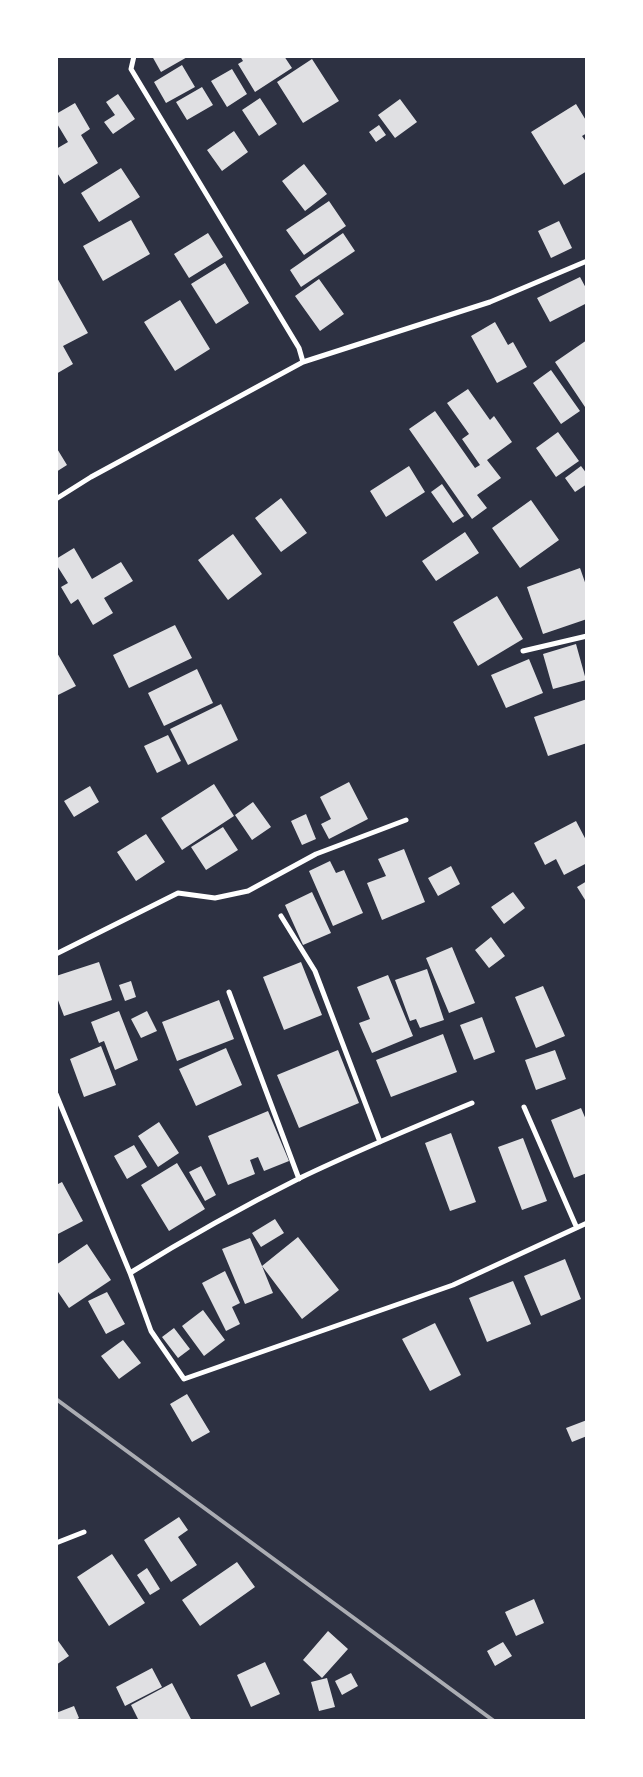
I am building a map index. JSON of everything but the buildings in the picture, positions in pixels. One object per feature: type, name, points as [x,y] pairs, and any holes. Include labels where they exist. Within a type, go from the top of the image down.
[{"type":"street","points":[[134,56],[131,69],[298,348],[303,362]]},
{"type":"street","points":[[56,499],[91,477],[303,362],[490,302],[587,261]]},
{"type":"street","points":[[523,651],[587,636]]},
{"type":"street","points":[[56,954],[178,893],[215,898],[248,891],[316,854],[406,820]]},
{"type":"street","points":[[281,916],[315,971],[380,1142]]},
{"type":"street","points":[[229,992],[299,1179]]},
{"type":"street","points":[[56,1094],[130,1274],[151,1331],[184,1379],[453,1286],[587,1222]]},
{"type":"street","points":[[130,1274],[185,1240],[299,1179],[472,1103]]},
{"type":"street","points":[[524,1106],[576,1226]]},
{"type":"street","points":[[56,1543],[84,1532]]},
{"type":"railway","points":[[56,1399],[494,1721]]}]
